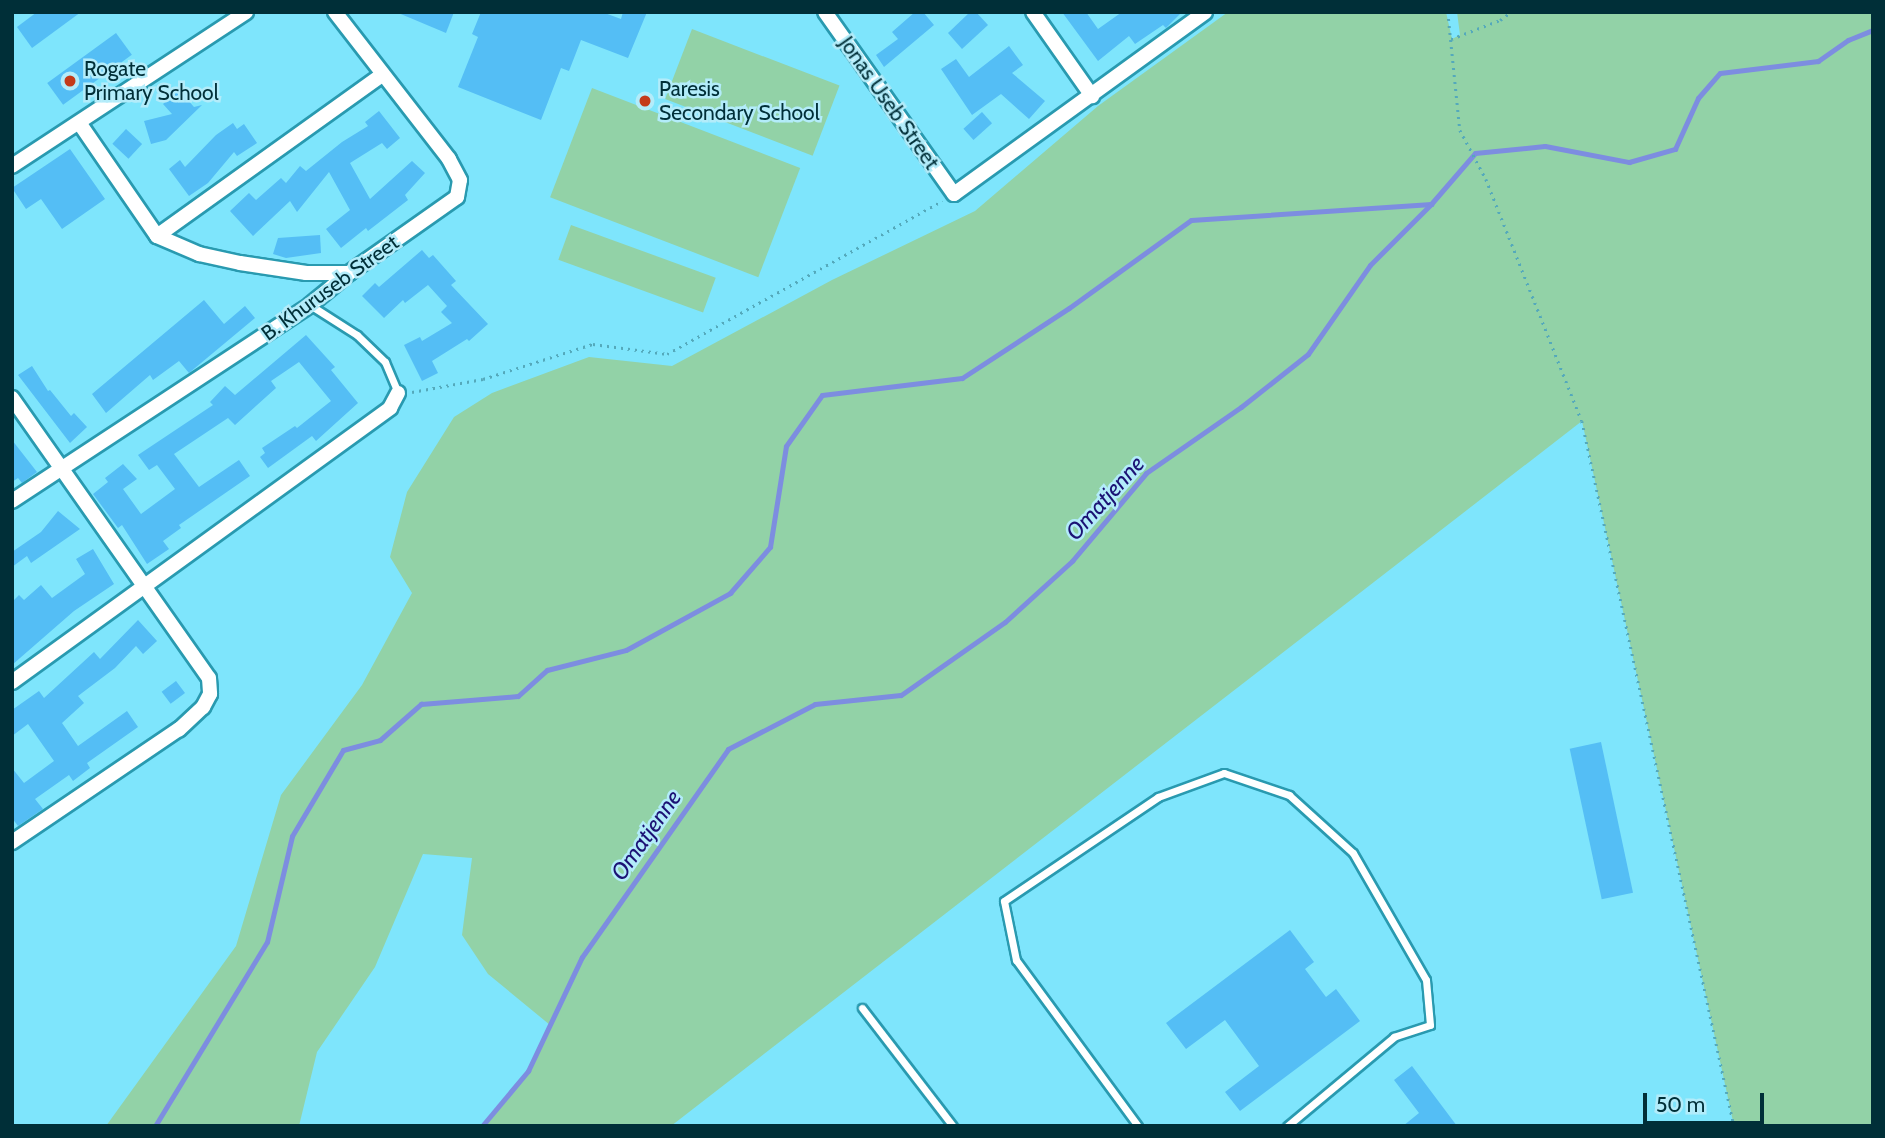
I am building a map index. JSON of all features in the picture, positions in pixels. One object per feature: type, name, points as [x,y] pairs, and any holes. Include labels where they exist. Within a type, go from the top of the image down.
[{"type":"street","points":[[12,166],[80,124],[246,12]]},
{"type":"street","name":"B. Khuruseb Street","points":[[12,500],[310,305],[349,273],[457,197],[460,180],[449,159],[335,12]]},
{"type":"street","name":"Jonas Useb Street","points":[[825,12],[954,194]]},
{"type":"street","points":[[1033,12],[1092,96]]},
{"type":"street","points":[[954,194],[1205,12]]},
{"type":"street","points":[[158,236],[382,75]]},
{"type":"street","points":[[80,124],[158,236],[199,254],[240,263],[306,273],[349,273]]},
{"type":"street","points":[[12,682],[390,408],[398,393]]},
{"type":"street","points":[[12,398],[147,586],[209,678],[210,694],[203,707],[179,729],[12,842]]},
{"type":"lane","points":[[310,305],[357,335],[385,362],[398,393]]},
{"type":"lane","points":[[1138,1126],[1016,960],[1004,901],[1158,797],[1224,773],[1289,795],[1353,853],[1426,980],[1430,1025],[1394,1037],[1287,1126]]},
{"type":"lane","points":[[862,1008],[953,1126]]},
{"type":"path","points":[[1448,12],[1460,130],[1486,179],[1582,421],[1734,1126]]},
{"type":"path","points":[[1451,39],[1500,20],[1511,12]]},
{"type":"path","points":[[398,393],[483,379],[593,344],[667,354],[954,194]]},
{"type":"green space","points":[[1228,12],[1446,12],[1452,39],[1460,35],[1457,12],[1873,12],[1873,1126],[1734,1126],[1582,421],[671,1126],[482,1126],[528,1071],[550,1025],[488,974],[462,935],[472,858],[423,854],[375,967],[317,1052],[299,1126],[106,1126],[236,946],[281,795],[362,685],[412,593],[390,557],[407,492],[454,417],[492,393],[589,357],[672,366],[832,280],[975,211],[1098,106]]},
{"type":"green space","points":[[692,29],[840,86],[813,156],[665,99]]},
{"type":"green space","points":[[592,88],[800,168],[758,277],[550,197]]},
{"type":"green space","points":[[571,225],[716,278],[703,312],[558,260]]},
{"type":"building","points":[[37,12],[81,12],[32,48],[17,27]]},
{"type":"building","points":[[396,12],[454,12],[446,33]]},
{"type":"building","points":[[481,12],[602,12],[621,19],[623,12],[647,12],[628,58],[581,40],[569,71],[561,68],[541,120],[458,87],[478,37],[472,34]]},
{"type":"building","points":[[915,12],[923,12],[934,25],[884,67],[876,55],[898,39],[892,32]]},
{"type":"building","points":[[970,12],[976,12],[988,25],[962,49],[948,33]]},
{"type":"building","points":[[1062,12],[1086,12],[1098,29],[1122,12],[1182,12],[1166,28],[1163,25],[1135,44],[1129,36],[1098,61]]},
{"type":"building","points":[[116,33],[132,55],[63,105],[47,83]]},
{"type":"building","points":[[1009,46],[1023,65],[1012,73],[1045,101],[1029,119],[1001,94],[972,115],[941,69],[956,59],[969,77]]},
{"type":"building","points":[[179,90],[194,107],[202,105],[166,140],[151,144],[144,121],[172,114],[163,104]]},
{"type":"building","points":[[379,111],[400,138],[387,149],[382,143],[350,163],[370,199],[412,161],[425,173],[405,195],[408,200],[368,231],[366,228],[341,248],[326,229],[350,210],[329,172],[297,212],[290,201],[253,236],[230,211],[249,193],[256,200],[281,178],[286,183],[300,166],[306,171],[342,142],[368,126],[365,122]]},
{"type":"building","points":[[982,112],[992,123],[973,140],[963,129]]},
{"type":"building","points":[[233,123],[237,129],[244,124],[257,143],[237,156],[234,152],[208,183],[189,196],[169,169],[180,160],[185,167],[216,135]]},
{"type":"building","points":[[126,129],[142,144],[128,159],[112,144]]},
{"type":"building","points":[[70,149],[105,199],[62,229],[41,199],[26,209],[12,188]]},
{"type":"building","points":[[320,235],[321,253],[286,258],[273,254],[278,238]]},
{"type":"building","points":[[422,250],[429,258],[433,255],[456,281],[451,285],[488,324],[469,341],[467,339],[432,361],[438,373],[422,381],[404,345],[420,337],[422,341],[452,323],[441,312],[447,306],[428,285],[405,303],[403,300],[384,318],[362,296],[375,283],[379,287]]},
{"type":"building","points":[[204,300],[224,324],[245,306],[255,318],[189,373],[179,361],[153,380],[150,375],[106,413],[92,394]]},
{"type":"building","points":[[306,335],[335,367],[331,370],[358,403],[316,441],[312,436],[268,468],[260,457],[265,453],[262,448],[295,426],[297,428],[331,401],[299,362],[271,381],[276,388],[235,425],[228,418],[174,454],[199,487],[239,460],[250,476],[179,525],[181,528],[163,541],[169,549],[147,564],[122,525],[118,528],[93,494],[108,482],[105,478],[123,464],[137,479],[123,489],[141,514],[175,489],[157,465],[149,470],[138,455],[213,405],[210,402],[225,386],[235,395]]},
{"type":"building","points":[[32,366],[48,391],[50,390],[71,416],[74,413],[87,427],[70,443],[18,375]]},
{"type":"building","points":[[12,440],[37,472],[22,483],[18,478],[12,482]]},
{"type":"building","points":[[58,511],[80,529],[31,563],[27,556],[12,567],[12,552],[41,532]]},
{"type":"building","points":[[93,549],[114,584],[74,611],[12,665],[12,602],[19,595],[24,600],[41,585],[52,598],[85,574],[76,559]]},
{"type":"building","points":[[138,620],[157,641],[143,654],[136,646],[115,668],[78,696],[84,703],[62,723],[78,746],[127,711],[138,727],[87,763],[90,768],[73,781],[69,775],[35,799],[43,809],[18,826],[12,818],[12,768],[24,783],[54,761],[28,724],[12,736],[12,710],[39,691],[44,698],[94,652],[100,659]]},
{"type":"building","points":[[176,681],[185,693],[171,704],[162,692]]},
{"type":"building","points":[[1601,742],[1633,893],[1602,899],[1570,749]]},
{"type":"building","points":[[1290,930],[1314,962],[1305,969],[1326,997],[1336,989],[1360,1021],[1240,1111],[1225,1092],[1259,1066],[1225,1020],[1186,1049],[1166,1023]]},
{"type":"building","points":[[1412,1066],[1457,1126],[1403,1126],[1419,1113],[1394,1080]]},
{"type":"waterway","name":"Omatjenne","points":[[482,1126],[528,1071],[582,957],[728,749],[815,704],[901,695],[1005,622],[1072,561],[1146,473],[1241,407],[1308,354],[1370,265],[1431,204],[1475,153],[1545,146],[1629,162],[1675,149],[1698,98],[1720,73],[1818,61],[1848,40],[1873,30]]},
{"type":"waterway","points":[[155,1126],[267,942],[292,836],[343,750],[380,740],[421,704],[518,696],[547,670],[626,650],[730,593],[770,547],[786,446],[822,395],[962,378],[1069,308],[1191,220],[1431,204]]},
{"type":"place","name":"Rogate Primary School","points":[[70,81]]},
{"type":"place","name":"Paresis Secondary School","points":[[645,101]]}]
